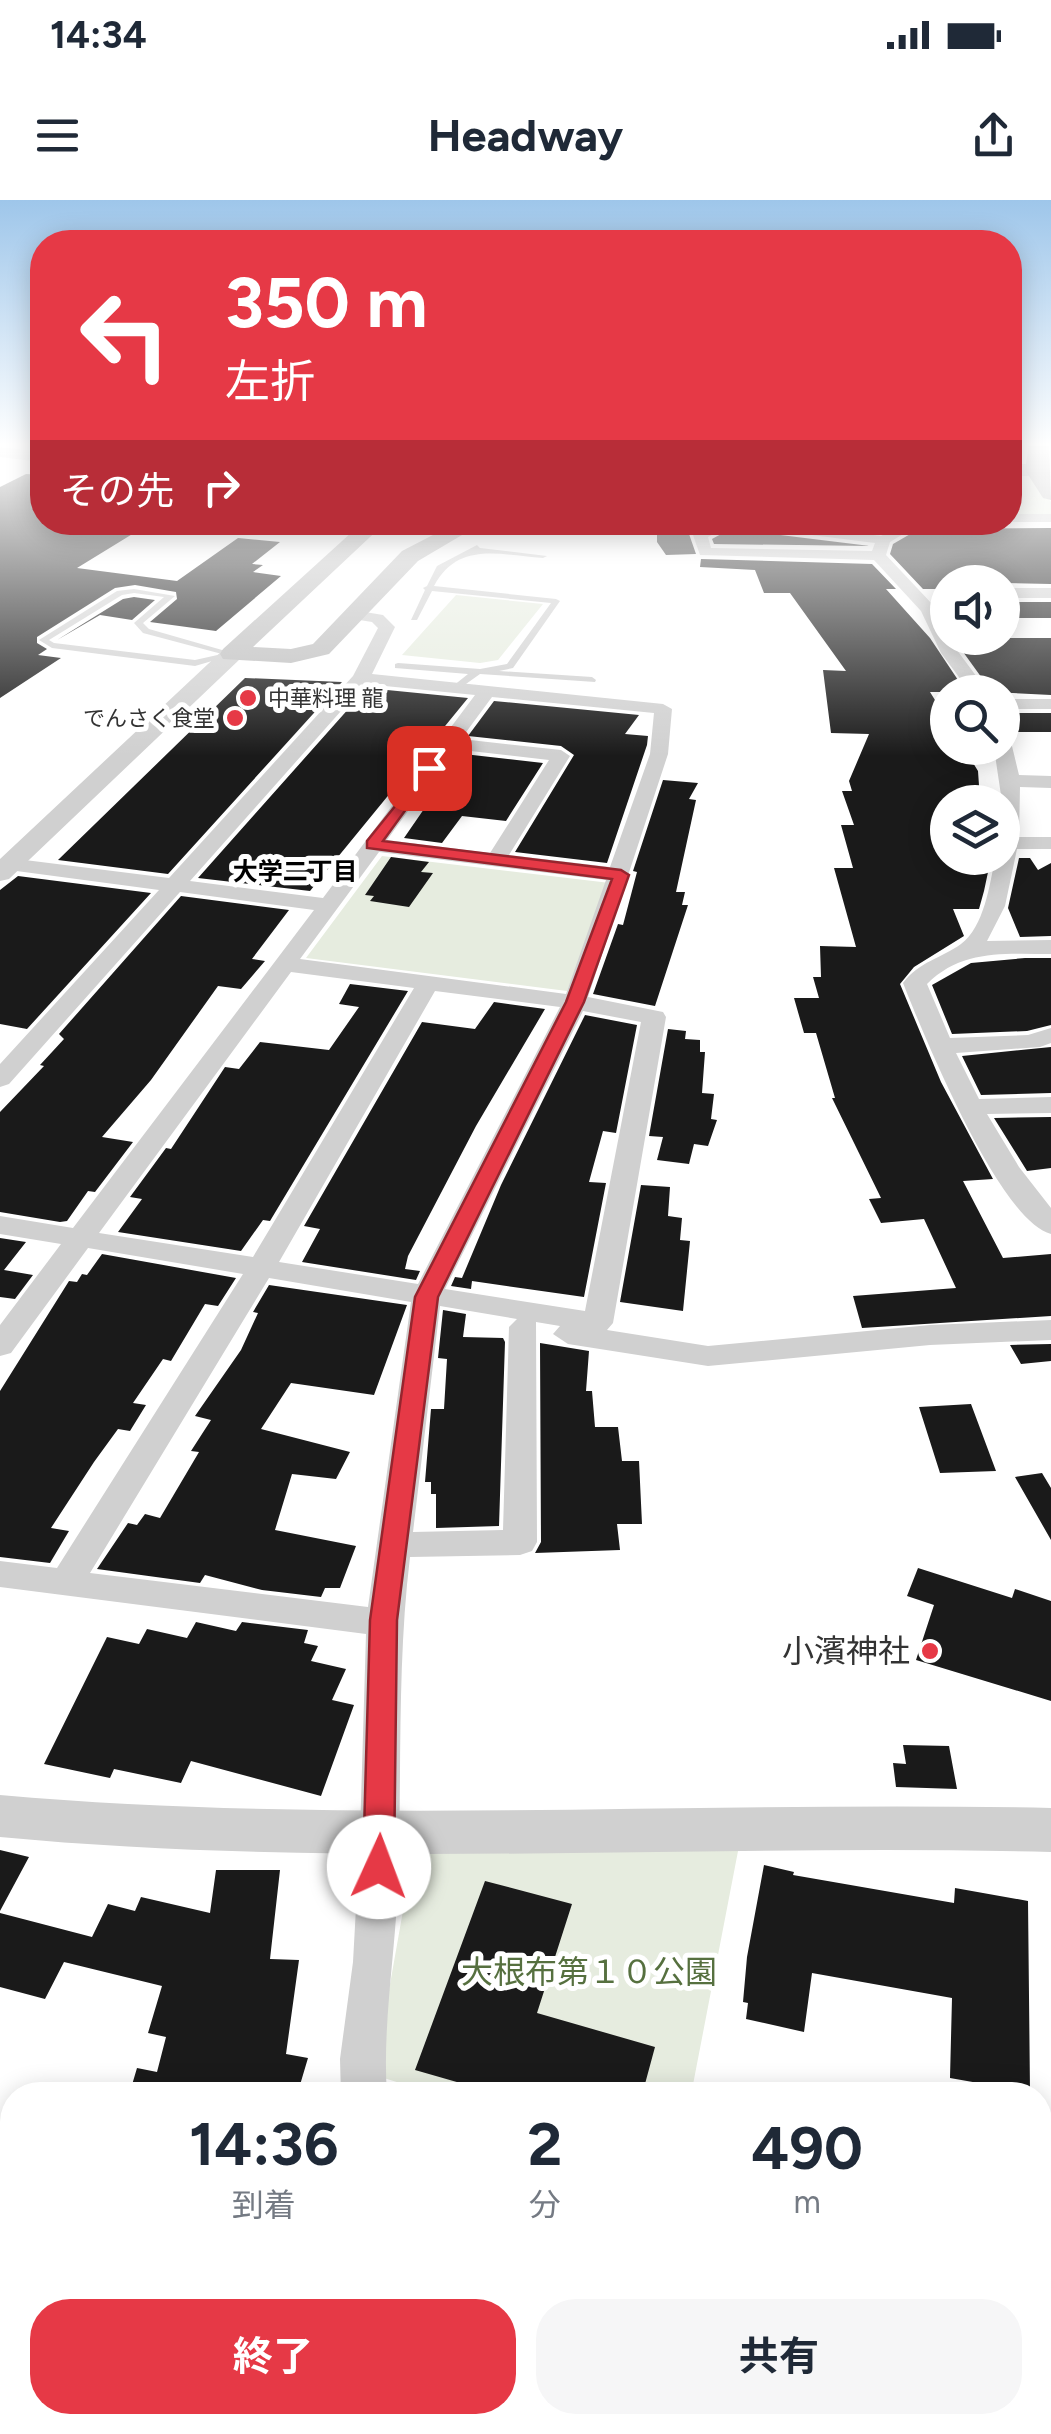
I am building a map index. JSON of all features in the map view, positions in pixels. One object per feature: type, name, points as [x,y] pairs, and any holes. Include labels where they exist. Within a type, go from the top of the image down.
[{"type":"main road","points":[[232,654],[347,548]]},
{"type":"main road","points":[[232,654],[306,654],[320,649],[410,556],[425,548]]},
{"type":"street","points":[[704,548],[705,552],[870,548]]},
{"type":"street","points":[[881,548],[922,593],[949,653],[966,675]]},
{"type":"street","points":[[1020,593],[1051,594]]},
{"type":"street","points":[[0,1079],[361,678],[386,627],[377,618],[353,615]]},
{"type":"street","points":[[4,868],[232,654]]},
{"type":"street","points":[[361,678],[663,710],[659,754],[575,1002],[426,1297],[384,1620],[380,1835],[363,2082]]},
{"type":"street","points":[[0,1346],[487,691]]},
{"type":"street","points":[[1020,704],[1051,704]]},
{"type":"street","points":[[448,743],[561,756],[496,860]]},
{"type":"street","points":[[1010,765],[1011,785]]},
{"type":"street","points":[[1011,781],[1051,782]]},
{"type":"street","points":[[1020,844],[1051,843]]},
{"type":"street","points":[[373,844],[621,875]]},
{"type":"street","points":[[4,868],[329,904]]},
{"type":"street","points":[[971,948],[984,932],[1000,875]]},
{"type":"street","points":[[1051,947],[971,948],[936,963],[916,984],[967,1108],[1051,1226]]},
{"type":"street","points":[[284,964],[426,986],[575,1002],[654,1018],[598,1323],[524,1321]]},
{"type":"street","points":[[68,1581],[262,1268],[426,986]]},
{"type":"street","points":[[940,1046],[1031,1042],[1051,1035]]},
{"type":"street","points":[[967,1108],[1051,1105]]},
{"type":"street","points":[[0,1225],[426,1297],[524,1321],[708,1356],[930,1334],[1051,1330]]},
{"type":"street","points":[[393,1545],[520,1542],[524,1321]]},
{"type":"street","points":[[0,1574],[350,1621],[384,1620]]},
{"type":"street","points":[[0,1816],[130,1830],[380,1835],[694,1827],[1051,1830]]},
{"type":"lane","points":[[414,618],[426,588],[440,568],[474,549],[544,556]]},
{"type":"lane","points":[[426,588],[556,601],[510,666],[474,673],[456,688]]},
{"type":"lane","points":[[134,591],[171,596],[138,623],[146,631],[232,654],[195,663],[52,645],[43,640],[120,593],[134,591]]},
{"type":"lane","points":[[398,666],[592,680]]},
{"type":"green space","points":[[456,595],[543,604],[498,660],[480,663],[402,655]]},
{"type":"green space","points":[[382,856],[610,883],[567,991],[306,958]]},
{"type":"green space","name":"大根布第１０公園","points":[[739,1846],[694,2082],[397,2082],[374,2075],[413,1854]]},
{"type":"building","points":[[0,548],[109,548],[77,568],[177,581],[223,548],[272,548],[252,564],[263,565],[253,572],[281,576],[216,631],[150,622],[177,599],[176,592],[135,585],[115,588],[37,637],[37,643],[47,649],[38,655],[61,658],[0,698]]},
{"type":"building","points":[[661,548],[694,548],[696,554],[666,555]]},
{"type":"building","points":[[892,548],[1051,548],[1051,584],[1020,583],[1020,565],[930,565],[930,589],[923,589],[890,554]]},
{"type":"building","points":[[701,559],[872,564],[896,589],[886,589],[930,638],[930,655],[941,655],[955,675],[930,675],[930,765],[974,765],[979,785],[930,785],[930,875],[987,875],[979,909],[953,909],[964,936],[914,967],[900,984],[941,1082],[993,1179],[963,1181],[1003,1258],[1051,1254],[1051,1316],[862,1328],[853,1296],[956,1288],[924,1219],[881,1223],[869,1199],[881,1198],[832,1098],[816,1033],[804,1033],[794,998],[819,998],[813,977],[821,977],[820,946],[856,947],[834,868],[853,868],[841,825],[854,825],[842,791],[852,791],[849,781],[869,734],[831,733],[823,670],[846,671],[790,593],[764,593],[755,570],[700,567]]},
{"type":"building","points":[[123,599],[155,600],[132,620],[100,615],[57,640]]},
{"type":"building","points":[[1020,602],[1051,602],[1051,618],[1020,618]]},
{"type":"building","points":[[1020,638],[1051,638],[1051,695],[1020,693],[1020,675],[980,675],[965,655],[1020,655]]},
{"type":"building","points":[[245,678],[342,682],[168,874],[58,860]]},
{"type":"building","points":[[367,688],[468,698],[310,891],[198,878]]},
{"type":"building","points":[[494,701],[639,715],[625,734],[648,736],[647,745],[607,863],[515,852],[574,755],[561,746],[468,736]]},
{"type":"building","points":[[1020,713],[1051,713],[1051,732],[1020,732]]},
{"type":"building","points":[[455,753],[543,763],[506,821],[462,816],[442,843],[404,838],[444,780],[438,776]]},
{"type":"building","points":[[663,780],[698,783],[689,799],[696,800],[676,892],[685,892],[682,905],[688,905],[655,1006],[593,994],[618,924],[623,925],[637,872],[633,871]]},
{"type":"building","points":[[391,857],[429,862],[421,872],[433,873],[409,907],[370,901],[374,896],[365,895]]},
{"type":"building","points":[[1020,858],[1030,858],[1038,870],[1051,863],[1051,936],[1020,937],[1008,908],[1015,875],[1020,875]]},
{"type":"building","points":[[18,876],[151,893],[27,1029],[0,1024],[0,890]]},
{"type":"building","points":[[181,896],[289,910],[252,959],[265,961],[241,989],[218,986],[151,1080],[102,1137],[133,1142],[95,1192],[88,1191],[67,1221],[0,1212],[0,1112],[44,1066],[40,1065],[64,1039],[59,1034]]},
{"type":"building","points":[[1051,958],[1051,1025],[1027,1031],[952,1034],[932,985],[971,963]]},
{"type":"building","points":[[350,984],[408,991],[270,1221],[263,1220],[241,1251],[118,1232],[142,1199],[130,1197],[166,1148],[171,1149],[225,1067],[239,1069],[260,1042],[329,1050],[359,1007],[339,1004]]},
{"type":"building","points":[[494,1002],[545,1009],[476,1126],[408,1256],[405,1269],[420,1271],[416,1280],[302,1262],[320,1229],[304,1226],[422,1022],[475,1029]]},
{"type":"building","points":[[585,1015],[637,1025],[616,1133],[603,1131],[589,1182],[606,1183],[584,1297],[472,1281],[471,1289],[451,1286],[455,1277],[462,1278],[501,1185]]},
{"type":"building","points":[[668,1029],[686,1031],[685,1039],[700,1040],[700,1052],[705,1052],[702,1093],[714,1094],[711,1119],[717,1120],[708,1146],[694,1144],[689,1164],[657,1160],[663,1137],[649,1136]]},
{"type":"building","points":[[1051,1047],[1051,1093],[981,1095],[962,1056]]},
{"type":"building","points":[[1051,1117],[1051,1168],[1027,1171],[994,1118]]},
{"type":"building","points":[[641,1185],[670,1187],[668,1216],[682,1218],[680,1240],[690,1241],[683,1311],[620,1302]]},
{"type":"building","points":[[0,1238],[26,1242],[4,1270],[33,1275],[15,1299],[0,1297]]},
{"type":"building","points":[[102,1254],[236,1278],[218,1306],[205,1304],[171,1361],[163,1359],[133,1403],[146,1405],[130,1431],[118,1429],[94,1462],[51,1528],[69,1531],[50,1563],[0,1557],[0,1391],[69,1281],[77,1282],[82,1274],[87,1275]]},
{"type":"building","points":[[269,1285],[407,1305],[374,1395],[291,1383],[261,1429],[350,1452],[336,1479],[292,1474],[275,1530],[356,1546],[340,1588],[325,1588],[321,1597],[262,1590],[205,1575],[200,1583],[97,1569],[128,1523],[137,1525],[145,1514],[160,1518],[199,1452],[191,1451],[211,1420],[195,1416],[241,1350],[258,1313],[253,1312]]},
{"type":"building","points":[[443,1310],[466,1314],[463,1337],[503,1338],[505,1342],[499,1526],[436,1528],[436,1494],[431,1494],[431,1482],[425,1482],[431,1409],[444,1409],[447,1359],[438,1358]]},
{"type":"building","points":[[540,1343],[589,1351],[586,1391],[592,1391],[595,1427],[618,1427],[622,1461],[639,1461],[642,1524],[617,1524],[620,1550],[535,1553],[541,1542]]},
{"type":"building","points":[[1051,1344],[1051,1361],[1021,1364],[1010,1345]]},
{"type":"building","points":[[971,1404],[996,1471],[940,1473],[919,1407]]},
{"type":"building","points":[[1042,1473],[1051,1488],[1051,1540],[1015,1477]]},
{"type":"building","points":[[918,1568],[1012,1598],[1015,1589],[1051,1601],[1051,1701],[916,1660],[934,1605],[907,1596]]},
{"type":"building","points":[[196,1622],[236,1631],[242,1622],[308,1630],[304,1643],[318,1646],[311,1661],[346,1669],[332,1700],[354,1705],[321,1796],[191,1761],[181,1783],[114,1769],[110,1778],[44,1764],[107,1637],[139,1644],[147,1629],[187,1638]]},
{"type":"building","points":[[903,1745],[949,1746],[957,1789],[896,1787],[893,1763],[906,1764]]},
{"type":"building","points":[[0,1850],[29,1857],[0,1911]]},
{"type":"building","points":[[764,1865],[794,1872],[793,1875],[954,1903],[955,1888],[1028,1901],[1030,2082],[950,2078],[952,1998],[812,1973],[804,2032],[746,2019],[748,2003],[743,2002]]},
{"type":"building","points":[[216,1870],[280,1870],[270,1959],[299,1960],[286,2054],[308,2058],[301,2082],[133,2082],[137,2068],[157,2072],[166,2037],[148,2033],[162,1986],[64,1962],[45,1999],[0,1987],[0,1913],[92,1937],[108,1904],[135,1911],[141,1897],[210,1913]]},
{"type":"building","points":[[485,1881],[572,1904],[537,2013],[655,2047],[646,2082],[457,2082],[415,2070]]},
{"type":"place","name":"中華料理 龍","points":[[248,698]]},
{"type":"place","name":"でんさく食堂","points":[[235,718]]},
{"type":"place","name":"小濱神社","points":[[930,1651]]},
{"type":"district","name":"大学二丁目","points":[[295,871]]},
{"type":"route","points":[[379,1867],[384,1620],[426,1297],[575,1002],[621,875],[373,844],[429,768]]}]
